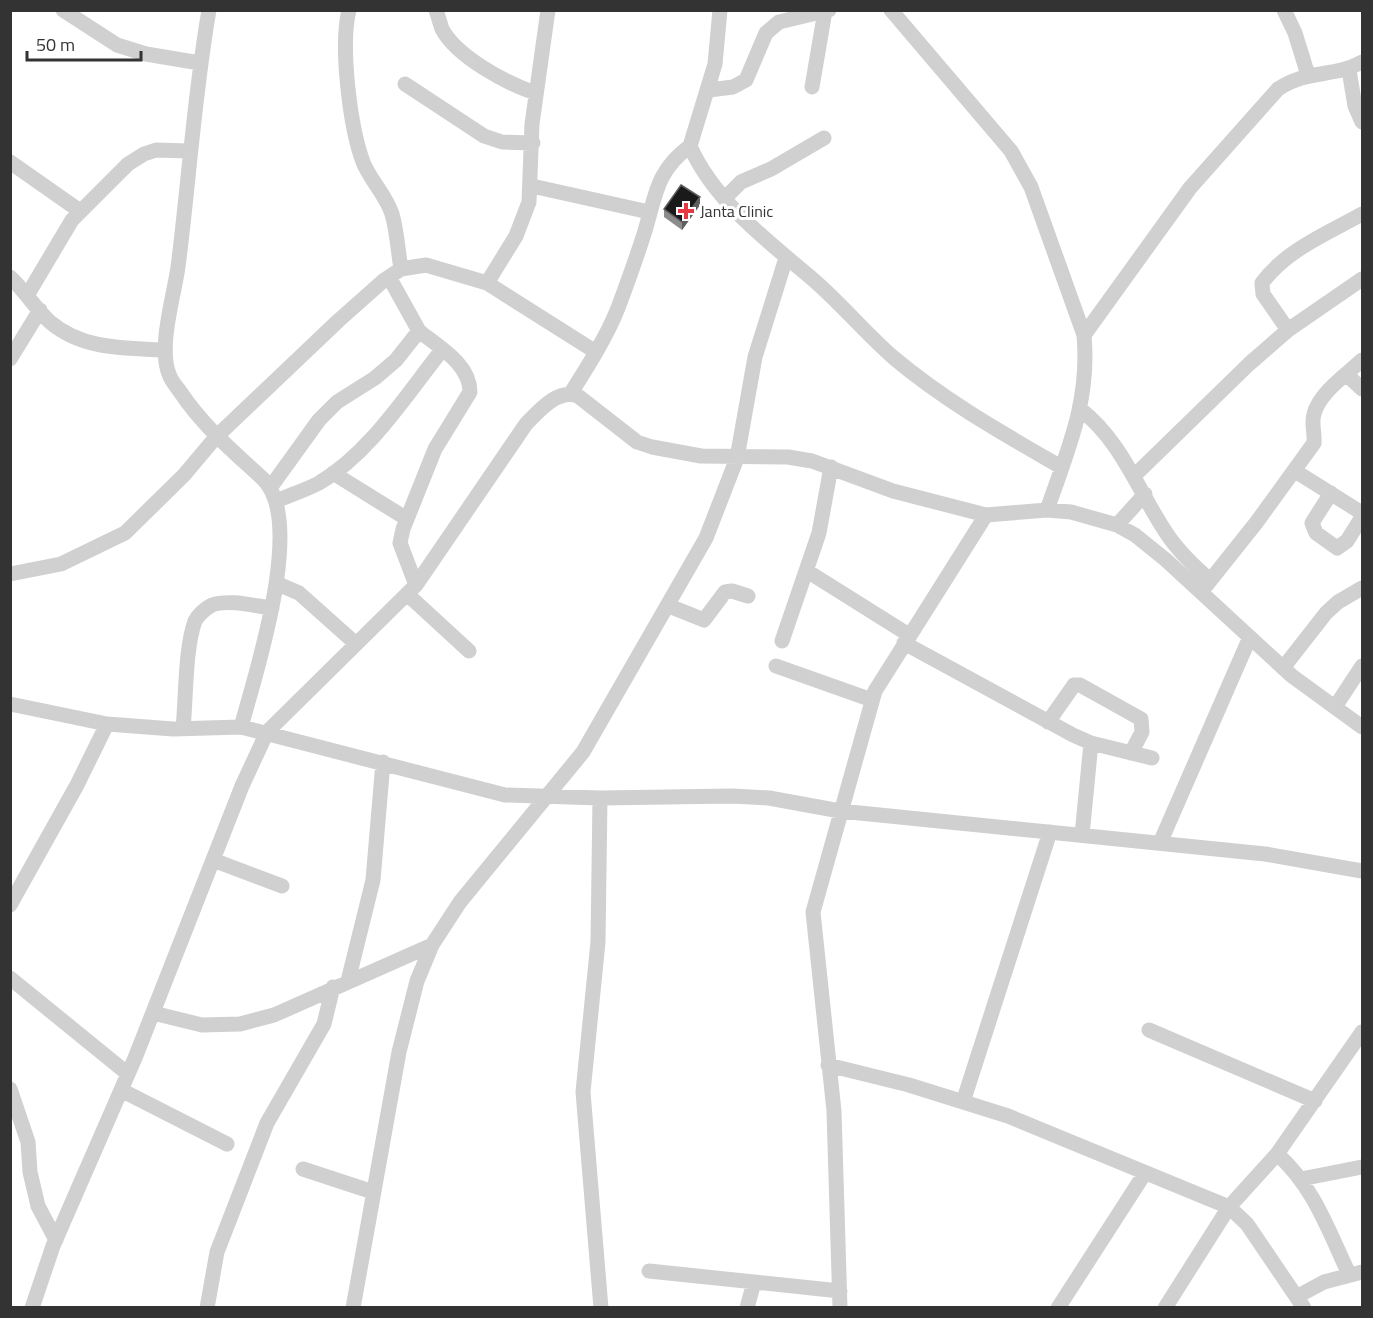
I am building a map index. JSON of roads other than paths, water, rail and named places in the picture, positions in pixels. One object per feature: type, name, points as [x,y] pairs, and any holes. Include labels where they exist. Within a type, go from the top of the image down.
[{"type":"street","points":[[63,10],[117,45],[146,54],[200,63]]},
{"type":"street","points":[[209,10],[189,151],[178,267],[165,350],[169,374],[193,411],[216,437],[265,480],[273,494],[279,520],[278,584],[242,727]]},
{"type":"street","points":[[349,10],[346,23],[346,57],[356,139],[363,163],[392,213],[395,273],[419,332],[464,370],[470,383],[470,392],[435,449],[407,519],[400,543],[412,589],[469,651]]},
{"type":"street","points":[[436,10],[443,29],[453,42],[506,83],[535,93]]},
{"type":"street","points":[[487,283],[523,220],[532,186],[535,93],[548,10]]},
{"type":"street","points":[[720,10],[715,64],[709,90],[691,136],[690,146],[696,159],[725,198],[895,359],[991,427],[1062,467]]},
{"type":"street","points":[[1284,10],[1295,33],[1308,75]]},
{"type":"street","points":[[709,90],[733,87],[746,80],[766,33],[779,22],[827,11],[813,87]]},
{"type":"street","points":[[895,12],[1011,151],[1035,196],[1084,336],[1086,380],[1080,410],[1047,510]]},
{"type":"street","points":[[1084,336],[1211,162],[1278,89],[1293,78],[1356,66],[1355,106],[1362,122]]},
{"type":"street","points":[[405,84],[484,136],[502,142],[533,143]]},
{"type":"street","points":[[725,198],[741,182],[771,169],[824,138]]},
{"type":"street","points":[[32,1308],[56,1240],[128,1074],[242,786],[267,732],[412,589],[526,424],[543,407],[561,395],[571,393],[596,352],[618,308],[657,187],[678,155],[690,146]]},
{"type":"street","points":[[28,294],[72,220],[128,164],[156,150],[189,151]]},
{"type":"street","points":[[10,162],[80,211]]},
{"type":"street","points":[[532,186],[649,212]]},
{"type":"street","points":[[1288,330],[1263,294],[1262,283],[1271,270],[1292,253],[1362,214]]},
{"type":"street","points":[[353,1308],[399,1052],[417,981],[432,945],[460,902],[583,752],[669,606],[706,538],[737,458],[755,357],[786,258]]},
{"type":"street","points":[[10,574],[62,564],[125,533],[184,475],[216,437],[338,321],[395,273],[426,265],[487,283],[596,352]]},
{"type":"street","points":[[10,277],[28,294],[50,322],[65,332],[103,348],[165,350]]},
{"type":"street","points":[[1134,476],[1249,364],[1288,330],[1362,279]]},
{"type":"street","points":[[10,359],[40,310]]},
{"type":"street","points":[[273,494],[319,420],[336,402],[375,378],[396,360],[419,332]]},
{"type":"street","points":[[273,494],[317,484],[333,474],[372,437],[442,350]]},
{"type":"street","points":[[1206,586],[1314,443],[1314,411],[1319,402],[1362,360]]},
{"type":"street","points":[[1346,374],[1362,389]]},
{"type":"street","points":[[571,393],[637,442],[686,454],[737,458],[788,457],[831,467],[893,491],[986,515],[1047,510],[1071,512],[1117,525],[1135,535],[1206,586]]},
{"type":"street","points":[[1080,410],[1104,432],[1178,548],[1206,586],[1250,637],[1283,668],[1362,727]]},
{"type":"street","points":[[782,641],[819,533],[831,467]]},
{"type":"street","points":[[1295,471],[1331,493],[1362,515],[1347,542],[1337,548],[1316,533],[1312,523],[1331,493]]},
{"type":"street","points":[[333,474],[407,519]]},
{"type":"street","points":[[1117,525],[1145,494]]},
{"type":"street","points":[[840,1308],[834,1111],[813,912],[872,700],[885,673],[986,515]]},
{"type":"street","points":[[807,571],[906,639],[1048,722],[1090,743],[1152,758]]},
{"type":"street","points":[[278,584],[299,593],[355,643]]},
{"type":"street","points":[[1283,668],[1326,613],[1338,602],[1362,588]]},
{"type":"street","points":[[669,606],[704,620],[725,592],[732,591],[748,596]]},
{"type":"street","points":[[183,729],[191,644],[195,621],[200,614],[211,606],[225,603],[272,608]]},
{"type":"street","points":[[1160,843],[1250,637]]},
{"type":"street","points":[[776,666],[872,700]]},
{"type":"street","points":[[1335,708],[1362,666]]},
{"type":"street","points":[[1048,722],[1074,685],[1080,685],[1141,719],[1142,732],[1131,753]]},
{"type":"street","points":[[10,704],[107,724],[183,729],[242,727],[505,795],[543,798],[732,796],[769,798],[840,811],[1265,854],[1362,871]]},
{"type":"street","points":[[10,905],[77,785],[107,724]]},
{"type":"street","points":[[1082,835],[1090,743]]},
{"type":"street","points":[[348,981],[373,880],[383,762]]},
{"type":"street","points":[[600,798],[598,942],[583,1092],[601,1308]]},
{"type":"street","points":[[963,1102],[1050,832]]},
{"type":"street","points":[[213,860],[282,886]]},
{"type":"street","points":[[153,1013],[201,1025],[240,1024],[273,1015],[432,945]]},
{"type":"street","points":[[10,978],[128,1074]]},
{"type":"street","points":[[207,1308],[216,1252],[267,1123],[324,1024],[333,987]]},
{"type":"street","points":[[1149,1030],[1315,1101]]},
{"type":"street","points":[[1165,1308],[1229,1207],[1277,1154],[1362,1032]]},
{"type":"street","points":[[828,1065],[909,1085],[1008,1116],[1229,1207],[1247,1224],[1301,1302],[1356,1273],[1301,1179],[1277,1154]]},
{"type":"street","points":[[10,1089],[28,1142],[30,1172],[38,1206],[56,1240]]},
{"type":"street","points":[[121,1090],[227,1144]]},
{"type":"street","points":[[1301,1179],[1362,1167]]},
{"type":"street","points":[[303,1169],[373,1192]]},
{"type":"street","points":[[1058,1308],[1145,1173]]},
{"type":"street","points":[[649,1270],[840,1291]]},
{"type":"street","points":[[747,1308],[754,1282]]},
{"type":"place","name":"Janta Clinic","points":[[686,211]]}]
